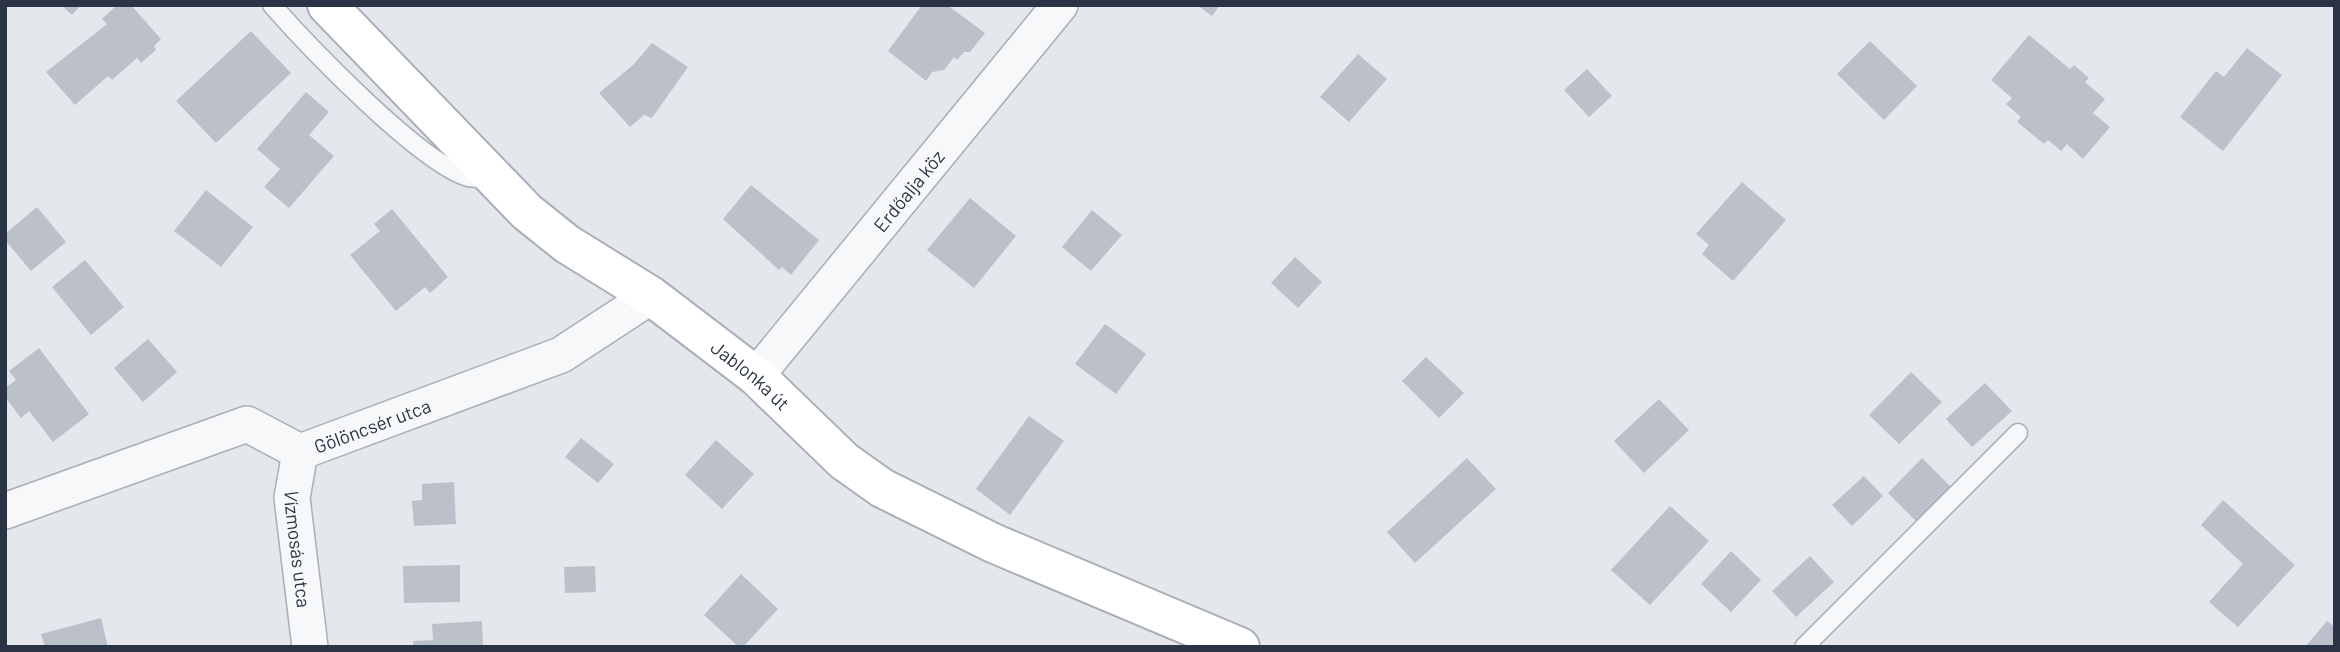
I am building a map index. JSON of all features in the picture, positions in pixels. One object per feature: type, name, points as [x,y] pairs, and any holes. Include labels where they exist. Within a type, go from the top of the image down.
[{"type":"street","name":"Jablonka út","points":[[327,5],[527,212],[567,244],[651,296],[756,376],[844,461],[882,488],[993,543],[1240,647]]},
{"type":"street","name":"Erdőalja köz","points":[[756,376],[1060,5]]},
{"type":"street","name":"Gölöncsér utca","points":[[5,511],[247,424],[300,452],[561,355],[651,296]]},
{"type":"street","name":"Vízmosás utca","points":[[300,452],[292,498],[310,647]]},
{"type":"lane","points":[[272,5],[388,121],[438,160],[470,178],[490,176]]},
{"type":"lane","points":[[1804,647],[2018,433]]},
{"type":"building","points":[[61,5],[81,5],[72,15]]},
{"type":"building","points":[[117,5],[131,5],[161,39],[154,46],[156,50],[141,63],[137,58],[112,80],[108,76],[75,105],[46,72],[107,24],[102,19]]},
{"type":"building","points":[[922,5],[947,5],[985,33],[970,52],[964,52],[957,60],[954,57],[944,70],[932,72],[926,81],[888,51]]},
{"type":"building","points":[[1197,5],[1220,5],[1212,16]]},
{"type":"building","points":[[251,31],[291,73],[216,143],[176,101]]},
{"type":"building","points":[[2029,35],[2070,69],[2074,65],[2089,78],[2085,82],[2105,99],[2093,113],[2110,127],[2083,159],[2067,144],[2061,151],[2048,140],[2044,144],[2017,122],[2021,117],[2006,104],[2012,98],[1991,80]]},
{"type":"building","points":[[1870,41],[1917,86],[1884,120],[1837,74]]},
{"type":"building","points":[[652,43],[688,67],[652,118],[644,115],[630,127],[599,93],[633,65]]},
{"type":"building","points":[[2247,48],[2282,75],[2223,151],[2180,117],[2216,71],[2224,77]]},
{"type":"building","points":[[1358,54],[1387,79],[1349,122],[1320,97]]},
{"type":"building","points":[[1587,69],[1612,96],[1589,117],[1564,90]]},
{"type":"building","points":[[306,92],[329,112],[309,135],[334,156],[289,208],[264,187],[280,169],[257,149]]},
{"type":"building","points":[[1742,182],[1786,220],[1733,281],[1702,254],[1709,245],[1696,234]]},
{"type":"building","points":[[751,185],[819,240],[791,275],[782,267],[779,270],[723,219]]},
{"type":"building","points":[[206,190],[253,227],[221,267],[174,231]]},
{"type":"building","points":[[970,198],[1016,236],[974,288],[927,250]]},
{"type":"building","points":[[37,207],[66,242],[31,271],[5,240],[5,234]]},
{"type":"building","points":[[392,209],[448,277],[430,293],[425,287],[396,311],[350,255],[380,231],[374,224]]},
{"type":"building","points":[[1092,210],[1122,235],[1091,271],[1062,247]]},
{"type":"building","points":[[1295,257],[1322,282],[1298,308],[1271,283]]},
{"type":"building","points":[[85,260],[124,307],[91,335],[52,287]]},
{"type":"building","points":[[1105,324],[1146,354],[1116,394],[1075,364]]},
{"type":"building","points":[[148,339],[177,372],[143,402],[114,368]]},
{"type":"building","points":[[39,348],[89,414],[53,442],[29,411],[21,418],[5,397],[5,388],[16,380],[9,371]]},
{"type":"building","points":[[1426,357],[1464,393],[1439,418],[1402,381]]},
{"type":"building","points":[[1911,372],[1942,402],[1899,444],[1869,415]]},
{"type":"building","points":[[1985,383],[2012,411],[1972,447],[1946,419]]},
{"type":"building","points":[[1659,399],[1689,430],[1644,473],[1614,441]]},
{"type":"building","points":[[1029,416],[1064,441],[1010,515],[976,489]]},
{"type":"building","points":[[581,438],[614,464],[598,483],[565,457]]},
{"type":"building","points":[[716,440],[754,474],[722,509],[685,475]]},
{"type":"building","points":[[1467,458],[1496,489],[1415,563],[1387,532]]},
{"type":"building","points":[[1922,458],[1953,489],[1918,523],[1888,493]]},
{"type":"building","points":[[1864,476],[1883,496],[1852,526],[1832,505]]},
{"type":"building","points":[[454,482],[456,524],[414,526],[412,501],[422,500],[422,484]]},
{"type":"building","points":[[2223,500],[2295,565],[2238,627],[2209,602],[2243,564],[2201,525]]},
{"type":"building","points":[[1670,506],[1709,541],[1650,605],[1611,570]]},
{"type":"building","points":[[1731,551],[1761,580],[1731,612],[1701,584]]},
{"type":"building","points":[[1810,556],[1834,582],[1796,617],[1772,591]]},
{"type":"building","points":[[460,565],[460,602],[404,603],[403,566]]},
{"type":"building","points":[[595,566],[596,592],[565,593],[564,567]]},
{"type":"building","points":[[741,574],[778,609],[743,647],[739,647],[704,615]]},
{"type":"building","points":[[101,618],[108,647],[45,647],[41,634]]},
{"type":"building","points":[[482,621],[483,647],[413,647],[413,641],[433,640],[432,624]]},
{"type":"building","points":[[2327,621],[2335,627],[2335,647],[2305,647]]}]
